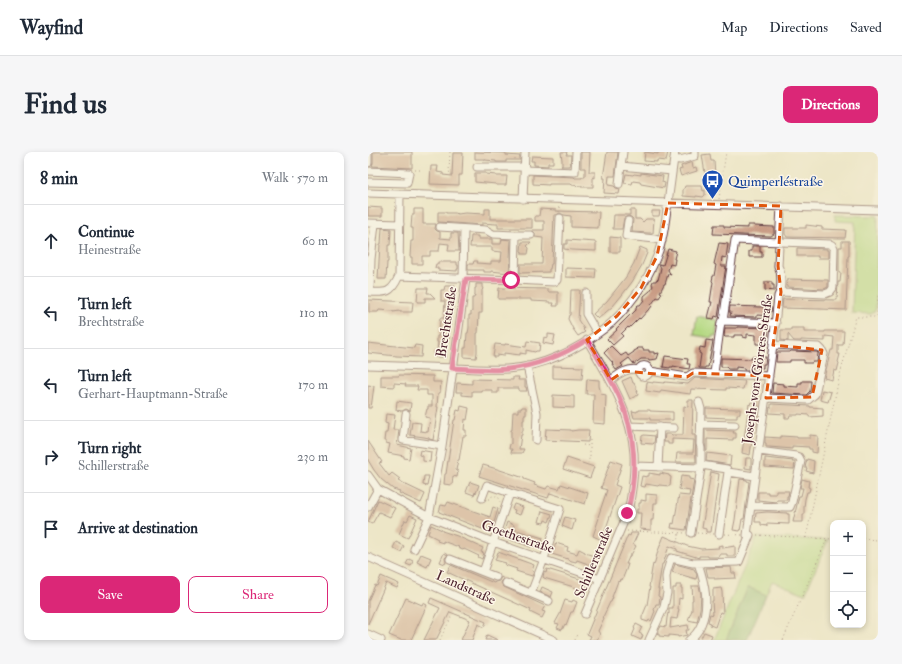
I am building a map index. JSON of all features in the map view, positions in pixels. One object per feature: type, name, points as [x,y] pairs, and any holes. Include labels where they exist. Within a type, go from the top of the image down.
[{"type":"street","points":[[368,152],[368,163]]},
{"type":"street","points":[[523,199],[525,152]]},
{"type":"street","points":[[477,167],[575,172],[576,152]]},
{"type":"street","points":[[619,184],[623,152]]},
{"type":"street","points":[[674,155],[680,160],[695,156],[694,152]]},
{"type":"street","points":[[368,365],[507,369],[543,362],[560,355],[587,340],[604,328],[629,303],[641,288],[650,271],[662,241],[674,155]]},
{"type":"street","points":[[621,166],[672,171]]},
{"type":"street","points":[[368,171],[409,173],[407,183],[368,182]]},
{"type":"street","points":[[368,193],[878,210]]},
{"type":"street","points":[[400,194],[400,224],[399,276],[395,285],[391,289],[381,293],[369,292],[371,224],[400,224]]},
{"type":"street","name":"Joseph-von-Görres-Straße","points":[[698,563],[739,562],[749,535],[751,506],[776,323],[778,296],[781,292],[780,270],[778,266],[781,206]]},
{"type":"street","points":[[399,276],[556,281],[559,216]]},
{"type":"street","points":[[628,221],[626,236],[662,241]]},
{"type":"street","points":[[440,227],[486,230],[493,234],[531,235]]},
{"type":"street","name":"Brechtstraße","points":[[429,517],[442,446],[464,279],[464,229]]},
{"type":"street","points":[[515,280],[516,235]]},
{"type":"street","points":[[714,373],[735,240],[831,244],[834,248],[833,288],[830,292],[825,294],[781,292]]},
{"type":"street","points":[[586,293],[586,314],[597,333]]},
{"type":"street","points":[[723,321],[776,323]]},
{"type":"street","name":"Schillerstraße","points":[[585,614],[628,512],[634,466],[630,426],[620,398],[587,340]]},
{"type":"street","points":[[766,398],[808,400],[812,397],[815,394],[824,354],[819,347],[773,345]]},
{"type":"street","points":[[527,366],[537,413],[536,440]]},
{"type":"street","points":[[611,380],[624,371],[634,369],[639,370],[640,374],[645,377],[650,371],[687,377],[693,373],[768,376]]},
{"type":"street","points":[[691,533],[701,467],[701,409],[699,402]]},
{"type":"street","points":[[406,414],[403,440],[442,446]]},
{"type":"street","points":[[701,424],[735,425]]},
{"type":"street","points":[[630,426],[674,428]]},
{"type":"street","points":[[658,467],[660,427]]},
{"type":"street","points":[[751,506],[790,507],[801,461],[799,457],[796,456],[759,451]]},
{"type":"street","points":[[634,466],[726,469],[728,472],[755,476]]},
{"type":"street","points":[[719,534],[728,472]]},
{"type":"street","name":"Goethestraße","points":[[368,475],[378,489],[429,517],[493,542],[600,579]]},
{"type":"street","points":[[482,497],[487,485],[560,510],[532,593]]},
{"type":"street","points":[[368,507],[378,489]]},
{"type":"street","points":[[483,572],[510,493]]},
{"type":"street","points":[[414,549],[429,517]]},
{"type":"street","name":"Landstraße","points":[[368,557],[554,640]]},
{"type":"street","points":[[450,558],[496,577]]},
{"type":"street","points":[[649,640],[664,607],[667,593],[666,577],[671,558],[698,563],[702,573],[706,592],[705,613],[698,631],[694,637],[689,640]]},
{"type":"street","points":[[506,583],[549,601]]},
{"type":"street","points":[[368,634],[381,640]]},
{"type":"path","points":[[450,152],[449,172],[451,175]]},
{"type":"path","points":[[718,205],[726,152]]},
{"type":"path","points":[[559,200],[559,216]]},
{"type":"path","points":[[806,538],[840,378],[856,316],[877,317],[878,295]]},
{"type":"path","points":[[588,463],[590,456],[588,446],[590,439],[592,439]]},
{"type":"path","points":[[583,445],[588,446]]},
{"type":"path","points":[[482,497],[490,499],[492,496],[497,496],[500,502],[506,504]]},
{"type":"path","points":[[620,530],[827,539],[783,640]]},
{"type":"path","points":[[671,558],[674,554],[680,533]]},
{"type":"path","points":[[866,540],[878,540]]},
{"type":"path","points":[[440,640],[451,617]]},
{"type":"path","points":[[575,640],[577,634]]},
{"type":"highlighted area","points":[[668,203],[781,206],[778,266],[781,292],[773,345],[822,350],[812,397],[766,398],[769,376],[693,373],[687,377],[624,371],[611,380],[587,340],[617,316],[641,288],[657,256]]},
{"type":"green space","points":[[835,215],[878,216],[876,310],[871,314],[852,313],[855,222],[835,221]]},
{"type":"green space","points":[[697,316],[718,320],[716,336],[712,336],[711,338],[694,335]]},
{"type":"green space","points":[[757,537],[828,540],[805,594],[772,581],[766,595],[748,587],[726,640],[714,640]]},
{"type":"green space","points":[[748,587],[766,595],[747,640],[726,640]]},
{"type":"building","points":[[373,152],[412,152],[412,168],[372,166]]},
{"type":"building","points":[[475,152],[506,153],[506,155],[520,156],[520,160],[496,162],[485,159],[475,159]]},
{"type":"building","points":[[561,152],[567,152],[566,155],[571,155],[570,166],[562,166]]},
{"type":"building","points":[[581,152],[590,152],[589,172],[595,172],[595,178],[593,177],[593,187],[581,187],[571,184],[533,184],[533,175],[575,178],[585,177],[585,168],[581,168]]},
{"type":"building","points":[[607,152],[618,152],[615,176],[609,176],[608,185],[620,189],[619,194],[604,193],[605,178],[603,178]]},
{"type":"building","points":[[645,152],[658,154],[658,152],[668,152],[666,161],[657,160],[657,162],[644,161]]},
{"type":"building","points":[[453,153],[463,153],[462,175],[459,175],[459,185],[430,184],[431,166],[438,166],[437,172],[443,173],[443,175],[452,176]]},
{"type":"building","points":[[710,154],[711,161],[714,161],[715,177],[706,179],[702,155]]},
{"type":"building","points":[[532,156],[553,157],[553,163],[548,163],[548,166],[534,165],[534,161],[531,161]]},
{"type":"building","points":[[692,162],[693,168],[696,167],[697,171],[681,176],[679,170],[682,169],[681,166]]},
{"type":"building","points":[[475,173],[507,176],[506,185],[475,182]]},
{"type":"building","points":[[641,173],[663,176],[662,182],[665,183],[664,188],[633,181],[632,184],[624,183],[626,174],[641,175]]},
{"type":"building","points":[[685,186],[702,186],[703,191],[705,190],[705,195],[703,197],[683,196],[683,189]]},
{"type":"building","points":[[368,207],[382,208],[382,216],[368,216]]},
{"type":"building","points":[[414,209],[423,209],[423,224],[436,224],[435,229],[440,232],[440,238],[451,239],[451,233],[458,233],[459,251],[448,251],[449,244],[440,243],[439,251],[430,251],[430,256],[422,256],[422,264],[412,264],[412,257],[410,257],[411,241],[413,241],[413,228],[411,228]]},
{"type":"building","points":[[485,209],[490,209],[490,219],[532,219],[532,228],[498,228],[498,224],[482,223],[482,225],[438,222],[438,212],[485,214]]},
{"type":"building","points":[[540,209],[599,212],[598,228],[571,227],[571,216],[560,213],[554,215],[552,264],[549,272],[520,273],[520,264],[542,264],[543,238],[535,237],[535,233],[532,230],[544,230],[544,221],[535,221],[535,216],[539,216]]},
{"type":"building","points":[[630,210],[635,210],[635,219],[640,219],[643,222],[646,219],[654,219],[653,233],[632,232],[633,219],[628,216],[624,218],[622,229],[613,229],[614,215],[630,215]]},
{"type":"building","points":[[652,211],[660,211],[659,216],[652,216]]},
{"type":"building","points":[[714,225],[748,228],[748,225],[774,227],[774,234],[771,236],[713,234]]},
{"type":"building","points":[[806,225],[822,227],[822,229],[846,230],[845,238],[787,237],[785,234],[785,228],[806,228]]},
{"type":"building","points":[[382,228],[391,229],[390,245],[388,245],[386,279],[378,279],[380,244]]},
{"type":"building","points":[[471,236],[478,236],[478,239],[492,239],[492,244],[501,244],[502,239],[511,240],[509,273],[468,270],[468,264],[473,264],[474,261],[478,261],[477,263],[491,264],[491,261],[501,261],[502,252],[492,251],[492,247],[470,247]]},
{"type":"building","points":[[610,237],[620,238],[620,252],[610,252]]},
{"type":"building","points":[[567,240],[596,242],[596,251],[564,249],[564,244],[567,244]]},
{"type":"building","points":[[842,241],[849,241],[846,310],[782,308],[783,299],[837,300],[838,282],[840,282],[841,273],[839,273],[839,247],[842,247]]},
{"type":"building","points":[[522,242],[531,242],[527,246],[529,248],[528,254],[522,254]]},
{"type":"building","points":[[719,243],[728,244],[726,258],[722,257],[721,266],[726,266],[718,317],[715,316],[714,319],[708,318],[712,302],[710,302],[712,281],[716,265],[714,264]]},
{"type":"building","points":[[752,246],[760,246],[762,257],[749,257],[749,251],[752,251]]},
{"type":"building","points":[[640,247],[647,250],[642,265],[622,295],[613,306],[598,319],[593,314],[607,301],[626,277],[634,263]]},
{"type":"building","points":[[797,248],[827,249],[827,251],[829,251],[829,258],[818,258],[818,256],[797,256]]},
{"type":"building","points":[[668,249],[676,251],[675,259],[674,265],[670,264],[668,270],[671,275],[668,274],[665,284],[660,292],[662,293],[659,298],[657,297],[649,310],[629,328],[628,327],[621,334],[623,336],[613,345],[607,339],[644,300],[644,296],[653,286],[653,281],[658,280],[661,268],[659,264],[663,265]]},
{"type":"building","points":[[438,262],[457,262],[458,269],[457,271],[438,270],[438,268],[435,268]]},
{"type":"building","points":[[566,268],[596,269],[595,278],[566,277]]},
{"type":"building","points":[[788,279],[828,280],[828,287],[824,289],[788,287],[786,286]]},
{"type":"building","points":[[765,282],[772,282],[772,285],[774,285],[774,291],[765,290]]},
{"type":"building","points":[[476,284],[482,284],[483,289],[482,313],[479,313],[476,358],[464,357],[464,348],[466,348],[469,315],[471,315],[472,312],[472,298],[474,298],[475,295]]},
{"type":"building","points":[[445,286],[455,286],[453,312],[451,312],[449,326],[449,338],[448,342],[446,342],[446,357],[434,357],[434,352],[437,352],[437,336],[439,336],[440,318],[444,318],[445,301],[441,301],[441,290],[444,290]]},
{"type":"building","points":[[418,288],[428,288],[427,293],[430,293],[435,298],[425,298],[425,302],[417,302]]},
{"type":"building","points":[[499,288],[548,289],[548,292],[558,292],[558,306],[553,306],[554,303],[550,302],[531,301],[531,299],[498,299]]},
{"type":"building","points":[[571,290],[580,290],[578,320],[585,332],[578,336],[568,319],[570,315]]},
{"type":"building","points":[[369,300],[413,302],[412,312],[379,310],[378,312],[369,312]]},
{"type":"building","points":[[730,306],[772,308],[771,312],[769,312],[769,316],[730,316]]},
{"type":"building","points":[[725,328],[768,328],[768,337],[763,337],[763,344],[756,344],[756,335],[747,334],[747,338],[743,337],[743,335],[734,335],[734,337],[724,336]]},
{"type":"building","points":[[791,328],[804,328],[804,332],[844,331],[843,345],[838,345],[838,354],[840,354],[839,363],[837,371],[834,370],[832,380],[824,378],[831,350],[833,350],[834,337],[825,336],[825,341],[794,341],[788,334],[788,341],[781,340],[781,330],[791,330]]},
{"type":"building","points":[[548,334],[555,335],[553,345],[543,343],[544,337],[548,338]]},
{"type":"building","points":[[706,340],[713,341],[708,367],[699,368],[701,354],[699,353],[700,347],[705,348]]},
{"type":"building","points":[[527,341],[540,343],[539,351],[535,352],[526,350],[526,354],[520,353],[520,355],[504,353],[504,356],[497,355],[497,357],[493,357],[495,344],[526,347]]},
{"type":"building","points":[[368,343],[414,348],[415,345],[422,346],[421,357],[368,353]]},
{"type":"building","points":[[611,346],[621,356],[626,353],[628,356],[638,349],[637,348],[649,350],[649,352],[654,352],[654,354],[659,353],[657,359],[641,359],[634,364],[629,358],[621,364],[623,366],[616,370],[612,364],[613,363],[604,353]]},
{"type":"building","points":[[777,352],[817,352],[817,362],[804,363],[804,360],[790,360],[790,362],[776,362]]},
{"type":"building","points":[[665,356],[688,359],[687,364],[690,364],[689,369],[673,366],[670,368],[663,367]]},
{"type":"building","points":[[752,357],[766,357],[763,368],[751,368],[751,370],[744,370],[744,368],[736,367],[736,369],[728,369],[726,367],[721,367],[721,358],[752,359]]},
{"type":"building","points":[[553,366],[583,367],[582,379],[553,378]]},
{"type":"building","points":[[381,376],[433,376],[433,382],[441,382],[440,393],[438,393],[438,407],[433,440],[410,435],[412,422],[421,423],[420,431],[428,432],[430,418],[425,417],[428,406],[432,406],[432,395],[427,395],[427,390],[417,390],[418,386],[405,386],[406,384],[394,383],[394,387],[381,386]]},
{"type":"building","points":[[513,377],[519,377],[518,380],[525,380],[525,387],[527,391],[519,391],[519,388],[498,388],[498,393],[492,393],[492,390],[472,391],[472,396],[462,395],[462,392],[456,392],[457,383],[472,384],[472,379],[513,380]]},
{"type":"building","points":[[631,377],[638,395],[630,399],[622,381]]},
{"type":"building","points":[[695,378],[745,381],[743,389],[691,389],[690,394],[661,390],[660,393],[646,391],[647,382],[688,384]]},
{"type":"building","points":[[587,379],[599,380],[601,394],[606,395],[605,424],[593,423],[594,394],[586,394]]},
{"type":"building","points":[[753,380],[759,381],[759,388],[752,388]]},
{"type":"building","points":[[802,381],[811,381],[810,391],[806,395],[772,393],[773,383],[784,384],[784,386],[798,387],[798,383],[802,383]]},
{"type":"building","points":[[368,385],[374,386],[371,408],[368,408]]},
{"type":"building","points":[[822,390],[831,392],[828,402],[820,400]]},
{"type":"building","points":[[553,395],[574,396],[574,408],[553,407]]},
{"type":"building","points":[[688,400],[693,400],[692,435],[695,435],[696,462],[676,462],[677,453],[693,453],[694,440],[672,439],[672,444],[668,444],[668,442],[664,442],[665,434],[683,435],[684,406],[688,407]]},
{"type":"building","points":[[397,401],[411,403],[410,411],[406,409],[402,411],[396,410]]},
{"type":"building","points":[[751,402],[758,402],[757,406],[759,406],[756,426],[754,425],[750,455],[742,453],[749,404],[750,405]]},
{"type":"building","points":[[771,404],[823,408],[823,416],[809,417],[809,415],[798,414],[790,415],[789,418],[785,418],[785,414],[769,413]]},
{"type":"building","points":[[461,406],[469,408],[467,420],[465,419],[464,430],[466,430],[466,436],[463,436],[456,470],[458,471],[457,477],[453,476],[452,485],[444,484],[454,420],[457,410],[460,411]]},
{"type":"building","points":[[522,407],[526,407],[526,415],[524,415],[523,431],[519,449],[524,449],[522,453],[511,453],[512,449],[509,449],[511,444],[513,412],[518,412],[518,409],[521,409]]},
{"type":"building","points":[[706,408],[740,409],[740,414],[737,414],[737,418],[706,417]]},
{"type":"building","points":[[639,410],[673,412],[673,420],[634,418],[632,411],[637,412]]},
{"type":"building","points":[[386,414],[395,415],[393,430],[399,430],[397,445],[411,448],[409,459],[404,458],[404,456],[388,453],[390,444],[384,441],[388,424],[385,423]]},
{"type":"building","points":[[546,429],[571,431],[589,430],[588,442],[545,440]]},
{"type":"building","points":[[705,430],[734,431],[733,433],[736,433],[736,438],[733,438],[733,440],[707,439],[706,451]]},
{"type":"building","points":[[810,435],[818,436],[817,453],[812,452],[812,449],[809,449],[809,447],[792,446],[792,449],[766,447],[765,443],[765,437],[781,438],[781,436],[810,438]]},
{"type":"building","points":[[642,436],[655,436],[654,443],[641,443]]},
{"type":"building","points":[[368,441],[382,462],[379,463],[389,476],[392,473],[400,479],[398,481],[425,494],[421,503],[399,493],[400,491],[393,489],[381,479],[368,460]]},
{"type":"building","points":[[420,450],[431,452],[430,462],[423,461],[423,456],[419,455]]},
{"type":"building","points":[[707,453],[731,456],[730,465],[706,461]]},
{"type":"building","points":[[567,458],[594,467],[590,478],[563,469]]},
{"type":"building","points":[[746,458],[751,458],[751,469],[745,468]]},
{"type":"building","points":[[765,458],[793,461],[792,462],[795,462],[794,469],[765,467]]},
{"type":"building","points":[[807,459],[814,461],[813,473],[806,471],[807,468],[805,468]]},
{"type":"building","points":[[611,460],[622,464],[615,485],[620,487],[602,540],[593,536],[607,490],[601,488]]},
{"type":"building","points":[[483,465],[524,478],[535,483],[534,485],[546,489],[548,486],[559,489],[561,484],[588,493],[585,504],[550,493],[548,498],[479,476]]},
{"type":"building","points":[[711,472],[719,474],[711,532],[706,532],[706,529],[702,528]]},
{"type":"building","points":[[649,473],[669,475],[671,477],[670,486],[646,484],[645,487],[640,486],[642,476],[647,477],[649,476]]},
{"type":"building","points":[[424,476],[429,476],[427,486],[423,485]]},
{"type":"building","points":[[681,476],[689,477],[689,479],[694,480],[686,530],[671,528],[672,523],[674,524],[679,495],[689,496],[690,491],[679,489]]},
{"type":"building","points":[[740,479],[747,480],[749,482],[744,519],[742,519],[740,531],[733,530]]},
{"type":"building","points":[[802,479],[809,481],[808,487],[810,488],[805,499],[803,522],[793,522],[799,496],[801,496],[803,488],[800,488]]},
{"type":"building","points":[[470,482],[479,485],[474,495],[466,492]]},
{"type":"building","points":[[776,491],[789,491],[787,500],[777,500],[776,502],[758,500],[758,492],[776,494]]},
{"type":"building","points":[[646,494],[657,495],[657,503],[654,503],[653,520],[651,520],[651,530],[640,529],[641,513],[637,513],[641,500],[646,501]]},
{"type":"building","points":[[378,500],[395,508],[390,517],[379,512],[372,524],[368,522]]},
{"type":"building","points":[[448,502],[490,517],[493,507],[498,509],[492,529],[490,532],[439,512],[441,505],[446,506]]},
{"type":"building","points":[[514,504],[523,507],[520,515],[514,513],[515,510],[512,509]]},
{"type":"building","points":[[542,511],[552,514],[549,522],[545,520],[544,523],[539,522]]},
{"type":"building","points":[[767,512],[789,514],[789,524],[767,523],[767,526],[761,525],[761,522],[755,522],[756,513]]},
{"type":"building","points":[[410,515],[417,518],[408,538],[399,534],[405,520],[407,521]]},
{"type":"building","points":[[565,517],[575,520],[572,530],[562,526]]},
{"type":"building","points":[[507,522],[514,525],[513,529],[543,538],[540,548],[535,546],[531,547],[502,537]]},
{"type":"building","points":[[431,525],[483,548],[481,552],[484,553],[482,559],[464,549],[458,548],[459,547],[443,541],[443,543],[437,541],[438,539],[428,534]]},
{"type":"building","points":[[631,533],[638,533],[633,544],[636,546],[630,555],[622,580],[620,579],[619,582],[618,581],[611,602],[603,617],[604,618],[598,631],[600,634],[597,640],[589,640],[591,636],[587,634],[628,535],[630,536]]},
{"type":"building","points":[[664,536],[687,546],[701,549],[719,548],[718,546],[723,545],[723,548],[735,546],[735,556],[719,554],[719,557],[699,556],[699,558],[677,551],[677,549],[669,546],[662,564],[658,589],[658,596],[660,597],[659,604],[656,604],[651,621],[649,620],[648,622],[642,620],[642,617],[647,605],[653,564],[654,565]]},
{"type":"building","points":[[396,542],[404,546],[401,552],[393,548]]},
{"type":"building","points":[[556,543],[568,547],[567,551],[577,554],[579,549],[585,553],[597,557],[596,561],[593,560],[591,565],[577,560],[576,562],[568,560],[552,554]]},
{"type":"building","points":[[498,552],[534,565],[532,571],[534,572],[532,576],[516,571],[517,569],[505,565],[506,563],[495,560]]},
{"type":"building","points":[[444,553],[448,555],[445,558],[445,564],[440,562]]},
{"type":"building","points":[[421,554],[431,558],[427,567],[417,562]]},
{"type":"building","points":[[409,559],[413,561],[411,566],[406,564]]},
{"type":"building","points":[[675,564],[694,569],[697,575],[696,579],[672,572]]},
{"type":"building","points":[[451,565],[494,583],[499,581],[501,577],[504,579],[501,583],[504,587],[545,606],[542,611],[545,612],[542,618],[530,612],[531,610],[447,572]]},
{"type":"building","points":[[731,567],[732,573],[735,573],[736,578],[714,579],[714,577],[708,577],[706,568]]},
{"type":"building","points":[[547,569],[586,581],[586,585],[588,586],[587,591],[544,578],[544,572],[546,573]]},
{"type":"building","points":[[381,576],[399,584],[397,588],[386,583],[368,624],[368,601]]},
{"type":"building","points":[[676,585],[681,585],[682,599],[679,598],[677,619],[671,618],[670,628],[688,625],[689,630],[686,630],[687,635],[678,637],[669,635],[669,637],[659,636],[659,634],[657,634],[661,626],[666,627],[669,608],[673,608],[673,588],[676,588]]},
{"type":"building","points":[[692,586],[699,586],[701,594],[697,622],[688,620],[692,610]]},
{"type":"building","points":[[542,587],[553,592],[551,597],[540,592]]},
{"type":"building","points":[[721,588],[723,613],[720,612],[715,627],[710,625],[711,623],[708,622],[710,614],[713,615],[713,589]]},
{"type":"building","points":[[406,598],[422,605],[423,603],[427,605],[411,640],[401,640],[389,635]]},
{"type":"building","points":[[431,598],[486,622],[484,627],[478,624],[472,640],[461,640],[470,620],[450,612],[436,640],[424,640],[440,608],[429,603]]},
{"type":"building","points":[[565,600],[572,602],[573,600],[577,602],[562,630],[557,628],[559,624],[555,623]]},
{"type":"building","points":[[636,624],[642,627],[639,633],[643,635],[641,640],[632,636]]},
{"type":"building","points":[[704,632],[712,635],[710,640],[700,640]]},
{"type":"building","points":[[487,635],[498,640],[485,640]]},
{"type":"place","name":"Quimperléstraße","points":[[713,200]]},
{"type":"route","points":[[511,280],[466,279],[452,368],[507,369],[527,366],[543,362],[560,355],[587,340],[611,380],[630,426],[634,466],[631,497],[627,513]]}]
